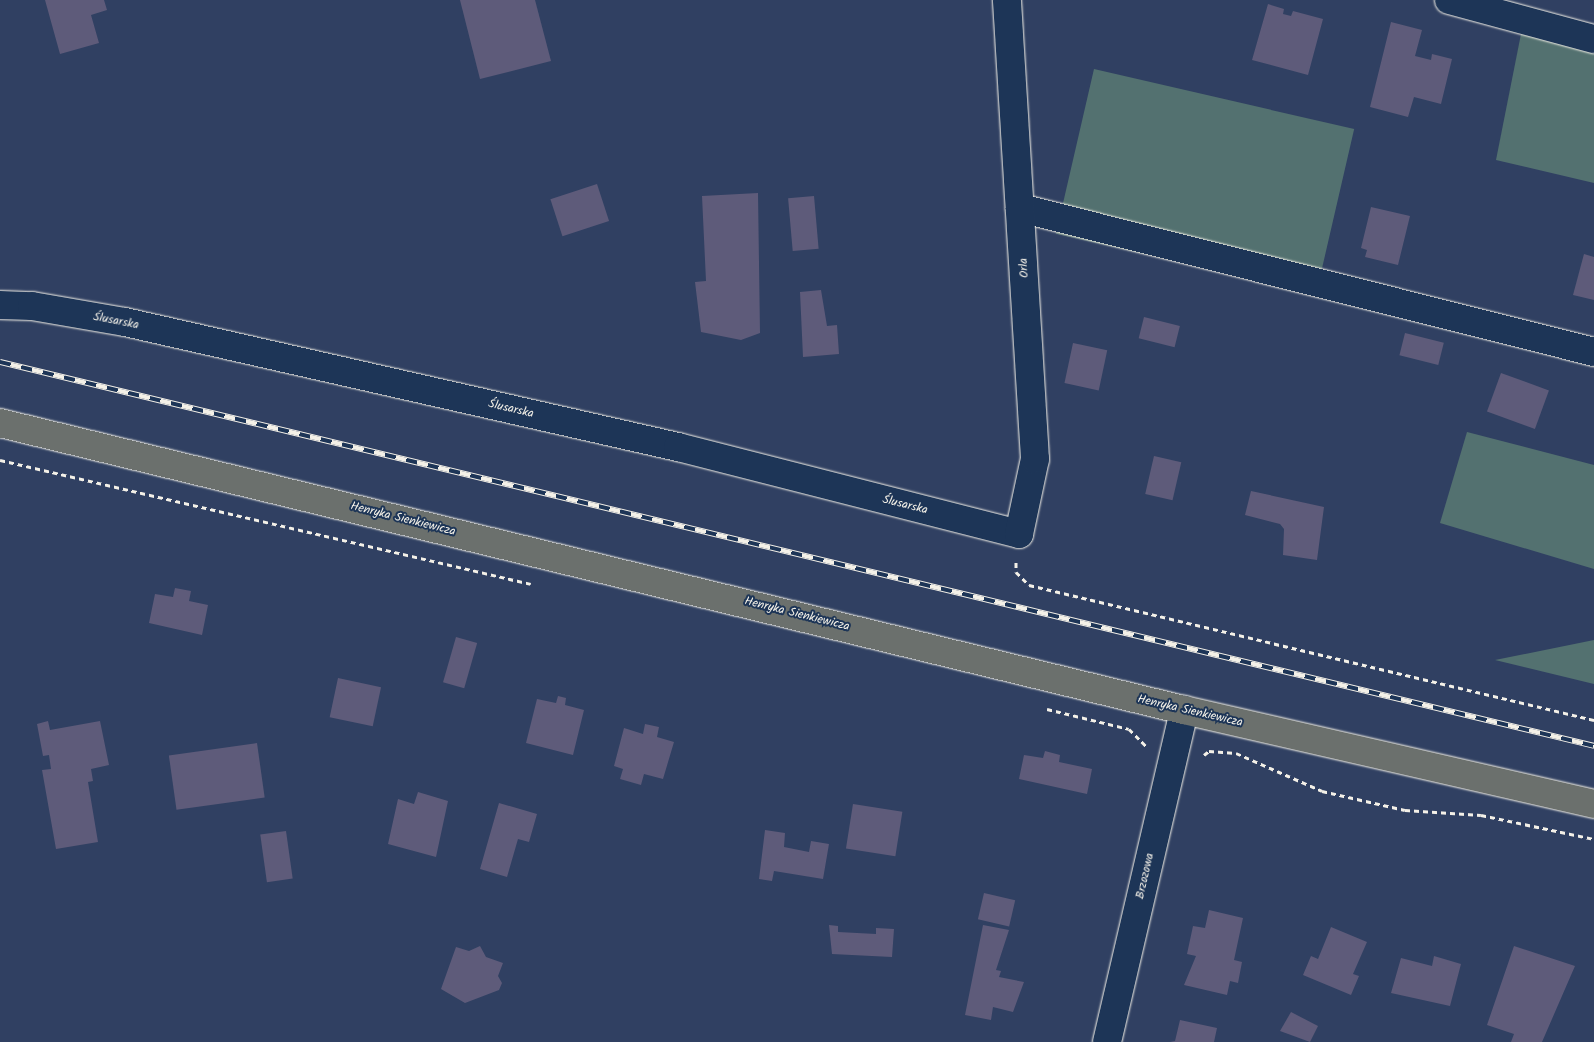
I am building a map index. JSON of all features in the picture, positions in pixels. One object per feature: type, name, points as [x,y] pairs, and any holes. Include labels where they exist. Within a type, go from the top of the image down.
[{"type":"main road","name":"Henryka Sienkiewicza","points":[[0,423],[1184,710],[1594,804]]},
{"type":"street","name":"Orla","points":[[1008,0],[1035,459],[1019,534]]},
{"type":"street","points":[[1449,0],[1594,39]]},
{"type":"street","points":[[1020,208],[1594,352]]},
{"type":"street","name":"Ślusarska","points":[[0,305],[32,306],[135,324],[678,446],[1019,534]]},
{"type":"street","name":"Brzozowa","points":[[1107,1042],[1184,710]]},
{"type":"path","points":[[0,460],[535,585]]},
{"type":"path","points":[[1019,534],[1016,572],[1029,584],[1594,720]]},
{"type":"path","points":[[1043,708],[1129,729],[1147,751]]},
{"type":"path","points":[[1202,757],[1209,751],[1236,753],[1322,791],[1404,810],[1481,815],[1594,839]]},
{"type":"green space","points":[[1521,34],[1594,52],[1594,183],[1496,160]]},
{"type":"green space","points":[[1094,69],[1354,129],[1316,294],[1056,234]]},
{"type":"green space","points":[[1467,432],[1594,465],[1594,569],[1440,523]]},
{"type":"green space","points":[[1594,640],[1594,684],[1495,660]]},
{"type":"building","points":[[45,0],[104,0],[107,10],[91,15],[99,43],[60,54]]},
{"type":"building","points":[[460,0],[535,0],[551,61],[480,79]]},
{"type":"building","points":[[1268,4],[1284,9],[1283,14],[1291,16],[1293,11],[1323,19],[1308,75],[1252,60]]},
{"type":"building","points":[[1391,22],[1422,30],[1415,56],[1431,60],[1432,54],[1452,59],[1441,104],[1414,97],[1408,117],[1370,107]]},
{"type":"building","points":[[597,184],[609,221],[562,236],[550,199]]},
{"type":"building","points":[[758,193],[760,333],[741,340],[701,332],[695,282],[706,281],[702,196]]},
{"type":"building","points":[[814,196],[819,249],[793,251],[788,198]]},
{"type":"building","points":[[1371,207],[1410,216],[1398,265],[1365,257],[1367,250],[1361,248]]},
{"type":"building","points":[[1584,254],[1594,257],[1594,300],[1573,295]]},
{"type":"building","points":[[821,290],[827,326],[837,325],[839,354],[803,357],[800,292]]},
{"type":"building","points":[[1144,317],[1180,326],[1175,347],[1139,338]]},
{"type":"building","points":[[1405,333],[1444,343],[1438,365],[1399,355]]},
{"type":"building","points":[[1073,343],[1107,350],[1099,390],[1064,383]]},
{"type":"building","points":[[1501,373],[1549,390],[1535,429],[1487,412]]},
{"type":"building","points":[[1154,456],[1181,462],[1173,500],[1145,494]]},
{"type":"building","points":[[1251,491],[1324,507],[1317,560],[1283,555],[1284,529],[1280,524],[1245,515]]},
{"type":"building","points":[[175,588],[191,591],[189,601],[208,605],[202,635],[149,623],[155,594],[173,597]]},
{"type":"building","points":[[456,637],[477,643],[464,688],[443,682]]},
{"type":"building","points":[[338,678],[381,687],[373,726],[330,717]]},
{"type":"building","points":[[558,696],[566,698],[565,705],[584,710],[573,755],[526,743],[537,699],[556,703]]},
{"type":"building","points":[[48,721],[50,730],[100,721],[109,765],[91,769],[93,781],[88,782],[98,842],[56,849],[42,770],[51,769],[49,755],[43,756],[37,724]]},
{"type":"building","points":[[645,724],[659,727],[657,737],[674,742],[663,779],[644,774],[641,785],[620,779],[623,769],[614,766],[624,728],[643,734]]},
{"type":"building","points":[[257,743],[265,797],[177,810],[169,755]]},
{"type":"building","points":[[1045,751],[1060,755],[1059,762],[1092,769],[1087,794],[1019,779],[1024,755],[1043,758]]},
{"type":"building","points":[[418,792],[448,801],[436,857],[388,844],[398,799],[414,804]]},
{"type":"building","points":[[499,803],[537,814],[529,842],[518,839],[507,877],[480,869]]},
{"type":"building","points":[[853,804],[902,812],[895,856],[846,848]]},
{"type":"building","points":[[765,830],[785,833],[784,847],[809,852],[811,841],[829,844],[823,879],[774,871],[772,881],[759,879]]},
{"type":"building","points":[[286,831],[293,879],[267,882],[260,835]]},
{"type":"building","points":[[984,893],[1015,900],[1009,927],[978,919]]},
{"type":"building","points":[[1209,910],[1243,918],[1234,960],[1242,962],[1238,983],[1230,981],[1227,995],[1184,985],[1196,956],[1187,954],[1193,926],[1205,928]]},
{"type":"building","points":[[829,925],[838,926],[838,932],[876,934],[876,928],[894,929],[892,957],[832,954]]},
{"type":"building","points":[[983,925],[1009,930],[996,970],[1001,971],[999,977],[1024,982],[1013,1012],[993,1007],[991,1020],[965,1015]]},
{"type":"building","points":[[1331,927],[1367,942],[1353,974],[1359,976],[1351,995],[1303,975],[1311,956],[1318,959]]},
{"type":"building","points":[[480,946],[486,957],[503,963],[498,976],[502,983],[499,990],[465,1003],[441,989],[456,947],[469,951]]},
{"type":"building","points":[[1514,946],[1575,966],[1542,1042],[1511,1042],[1514,1034],[1487,1025]]},
{"type":"building","points":[[1434,956],[1461,964],[1450,1006],[1391,993],[1401,958],[1432,966]]},
{"type":"building","points":[[1291,1012],[1318,1026],[1310,1042],[1280,1031]]},
{"type":"building","points":[[1180,1020],[1217,1028],[1214,1042],[1170,1042],[1175,1041]]},
{"type":"railway","points":[[0,362],[1594,746]]}]
